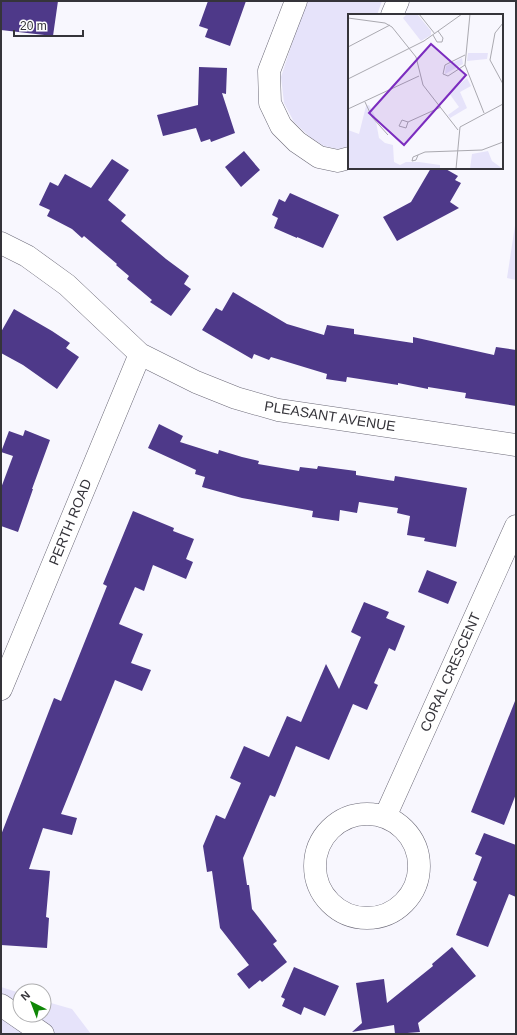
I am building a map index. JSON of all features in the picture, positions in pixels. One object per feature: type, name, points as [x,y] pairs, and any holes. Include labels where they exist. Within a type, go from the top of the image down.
[{"type":"street","points":[[296,1],[268,70],[270,103],[281,126],[302,146],[320,157],[338,161],[348,158]]},
{"type":"street","points":[[392,14],[398,1]]},
{"type":"street","name":"PLEASANT AVENUE","points":[[1,243],[27,256],[67,286],[140,354],[196,382],[236,398],[278,410],[516,446]]},
{"type":"street","name":"PERTH ROAD","points":[[1,689],[140,354]]},
{"type":"street","name":"CORAL CRESCENT","points":[[385,817],[516,526]]},
{"type":"street","points":[[359,815],[385,817],[400,826],[411,839],[419,863],[417,881],[405,902],[382,916],[355,918],[345,914],[330,903],[320,890],[315,873],[315,859],[321,842],[328,832],[342,820],[359,815]]},
{"type":"street","points":[[1,1005],[43,1034]]},
{"type":"shaded area","points":[[306,1],[382,1],[377,14],[348,14],[348,146],[338,149],[324,146],[310,137],[294,122],[284,103],[281,77]]},
{"type":"shaded area","points":[[516,219],[516,280],[507,278]]},
{"type":"shaded area","points":[[1,987],[12,990],[12,1023],[52,1023],[52,1003],[72,1009],[91,1034],[1,1034]]},
{"type":"building","points":[[1,1],[58,1],[53,36],[1,30]]},
{"type":"building","points":[[208,1],[246,1],[230,46],[205,37],[208,29],[199,26]]},
{"type":"building","points":[[199,67],[227,68],[226,94],[222,93],[235,133],[211,142],[210,139],[201,142],[196,128],[163,136],[157,115],[198,105]]},
{"type":"building","points":[[244,151],[260,170],[241,187],[225,167]]},
{"type":"building","points":[[112,159],[129,170],[108,200],[126,215],[121,221],[166,259],[189,276],[184,284],[191,289],[171,316],[150,302],[152,300],[127,279],[129,276],[116,265],[117,264],[84,236],[82,238],[72,229],[47,216],[50,210],[39,205],[50,182],[58,186],[65,174],[91,188]]},
{"type":"building","points":[[430,169],[446,169],[458,176],[455,180],[461,183],[450,202],[459,208],[397,241],[383,217],[411,202]]},
{"type":"building","points":[[290,193],[339,215],[323,248],[274,228],[278,218],[272,215],[279,199],[285,202]]},
{"type":"building","points":[[233,292],[287,324],[324,335],[327,325],[354,329],[354,334],[413,343],[413,337],[494,355],[496,347],[516,350],[516,406],[465,398],[466,393],[428,387],[428,389],[398,383],[398,385],[347,377],[346,382],[326,379],[327,374],[271,357],[269,360],[254,354],[252,359],[202,330],[216,308],[222,311]]},
{"type":"building","points":[[14,309],[70,343],[66,348],[79,357],[57,389],[23,365],[1,353],[1,332]]},
{"type":"building","points":[[159,424],[183,436],[180,442],[218,454],[219,450],[259,461],[258,464],[299,471],[300,467],[317,469],[318,466],[356,471],[356,475],[394,481],[395,476],[467,488],[456,547],[424,541],[425,538],[407,535],[410,516],[397,513],[398,508],[359,502],[357,513],[340,510],[339,521],[312,517],[313,511],[242,498],[202,487],[205,477],[195,474],[196,470],[148,448]]},
{"type":"building","points":[[25,430],[50,440],[18,532],[1,526],[1,488],[13,456],[1,452],[9,431],[23,436]]},
{"type":"building","points":[[133,511],[174,528],[173,531],[194,539],[186,559],[193,562],[186,579],[153,565],[144,591],[135,587],[119,624],[143,634],[131,663],[151,670],[142,691],[115,680],[61,814],[77,818],[72,835],[43,828],[29,869],[50,871],[46,917],[49,918],[47,948],[1,945],[1,835],[54,698],[61,701],[107,586],[103,584]]},
{"type":"building","points":[[427,570],[457,582],[448,604],[418,592]]},
{"type":"building","points":[[364,602],[389,612],[386,618],[405,626],[395,651],[389,648],[374,683],[378,685],[367,710],[353,704],[329,760],[296,746],[275,797],[270,795],[243,858],[247,885],[249,885],[252,909],[277,941],[273,944],[287,962],[262,982],[260,980],[249,989],[237,974],[249,965],[220,928],[212,871],[207,872],[203,846],[216,815],[225,819],[241,783],[230,778],[244,746],[269,757],[287,716],[301,722],[326,664],[339,689],[361,637],[351,632]]},
{"type":"building","points":[[515,701],[516,794],[504,825],[471,812]]},
{"type":"building","points":[[484,833],[516,845],[516,897],[509,894],[488,947],[456,935],[477,882],[473,880],[482,857],[475,854]]},
{"type":"building","points":[[452,947],[476,976],[418,1023],[420,1032],[395,1034],[394,1025],[352,1032],[362,1023],[356,983],[384,979],[387,1003],[433,966],[432,964]]},
{"type":"building","points":[[294,967],[339,986],[325,1016],[304,1007],[301,1015],[282,1006],[285,999],[281,997]]}]
